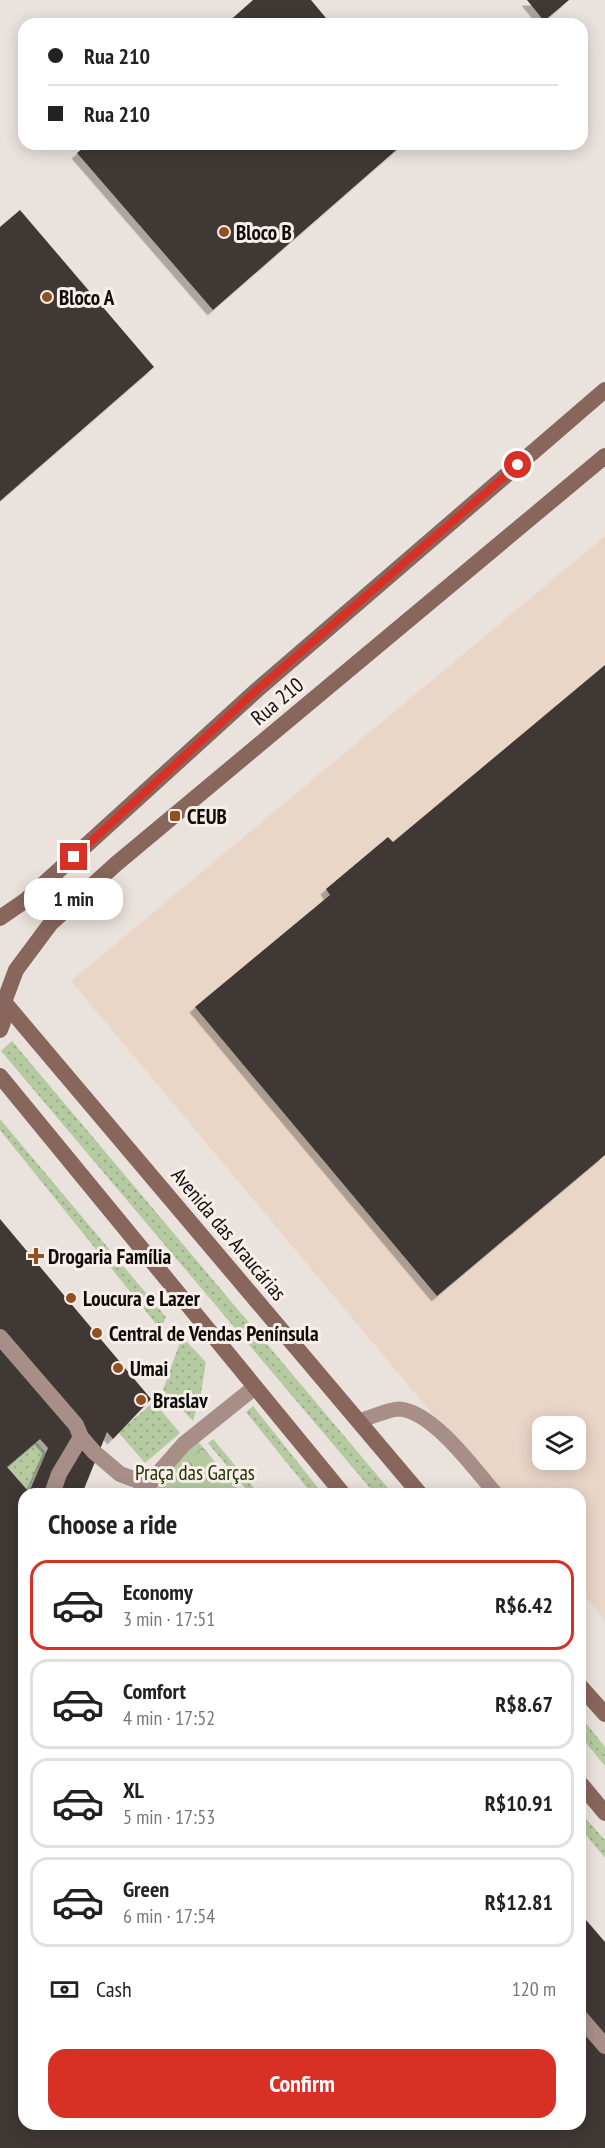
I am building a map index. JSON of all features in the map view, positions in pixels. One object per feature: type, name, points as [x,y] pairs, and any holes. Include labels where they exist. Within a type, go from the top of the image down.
[{"type":"main road","name":"Rua 210","points":[[0,918],[26,900],[257,690],[605,390]]},
{"type":"main road","name":"Rua 210","points":[[0,1029],[3,1022],[2,995],[16,970],[51,923],[116,864],[605,456]]},
{"type":"main road","name":"Avenida das Araucárias","points":[[2,995],[415,1488]]},
{"type":"main road","points":[[0,1076],[338,1488]]},
{"type":"main road","points":[[586,1693],[605,1714]]},
{"type":"main road","points":[[586,1790],[605,1813]]},
{"type":"street","points":[[0,1337],[76,1425],[81,1437],[94,1452],[120,1474],[141,1488]]},
{"type":"street","points":[[144,1488],[184,1444],[255,1387]]},
{"type":"street","points":[[54,1488],[59,1474],[81,1437]]},
{"type":"street","points":[[586,2024],[605,2046]]},
{"type":"lane","points":[[359,1421],[399,1409],[425,1418],[447,1438],[491,1488]]},
{"type":"shaded area","points":[[605,536],[605,1621],[586,1597],[586,1488],[494,1488],[71,981]]},
{"type":"green space","points":[[12,1041],[388,1488],[370,1488],[1,1051]]},
{"type":"green space","points":[[0,1119],[166,1317],[160,1329],[0,1130]]},
{"type":"green space","points":[[182,1337],[206,1362],[193,1421],[163,1390]]},
{"type":"green space","points":[[154,1402],[180,1433],[145,1463],[118,1432]]},
{"type":"green space","points":[[253,1406],[318,1488],[307,1488],[246,1412]]},
{"type":"green space","points":[[26,1430],[46,1453],[29,1488],[18,1488],[18,1510],[0,1558],[0,1452]]},
{"type":"green space","name":"Praça das Garças","points":[[196,1439],[237,1488],[155,1488]]},
{"type":"green space","points":[[213,1439],[254,1488],[245,1488],[208,1443]]},
{"type":"green space","points":[[586,1723],[605,1747],[605,1766],[586,1743]]},
{"type":"green space","points":[[586,1819],[605,1840],[605,1858],[586,1835]]},
{"type":"building","points":[[253,0],[311,0],[326,18],[233,18]]},
{"type":"building","points":[[527,0],[569,0],[548,18],[542,18]]},
{"type":"building","name":"Bloco B","points":[[81,150],[396,150],[213,310],[77,153]]},
{"type":"building","name":"Bloco A","points":[[20,210],[154,367],[0,501],[0,227]]},
{"type":"building","points":[[605,665],[605,1155],[437,1296],[195,1007],[330,895],[326,889],[388,837],[393,842]]},
{"type":"building","points":[[0,1219],[151,1399],[113,1439],[107,1432],[84,1488],[31,1488],[48,1448],[40,1439],[7,1467],[25,1488],[18,1488],[18,2130],[586,2130],[586,1920],[605,1942],[605,2148],[0,2148]]},
{"type":"place","name":"Bloco B","points":[[224,232]]},
{"type":"place","name":"Bloco A","points":[[47,297]]},
{"type":"place","name":"CEUB","points":[[175,816]]},
{"type":"place","name":"Drogaria Família","points":[[36,1256]]},
{"type":"place","name":"Loucura e Lazer","points":[[71,1298]]},
{"type":"place","name":"Central de Vendas Península","points":[[97,1333]]},
{"type":"place","name":"Umai","points":[[118,1368]]},
{"type":"place","name":"Braslav","points":[[141,1400]]},
{"type":"route","points":[[74,857],[257,690],[518,465]]}]
